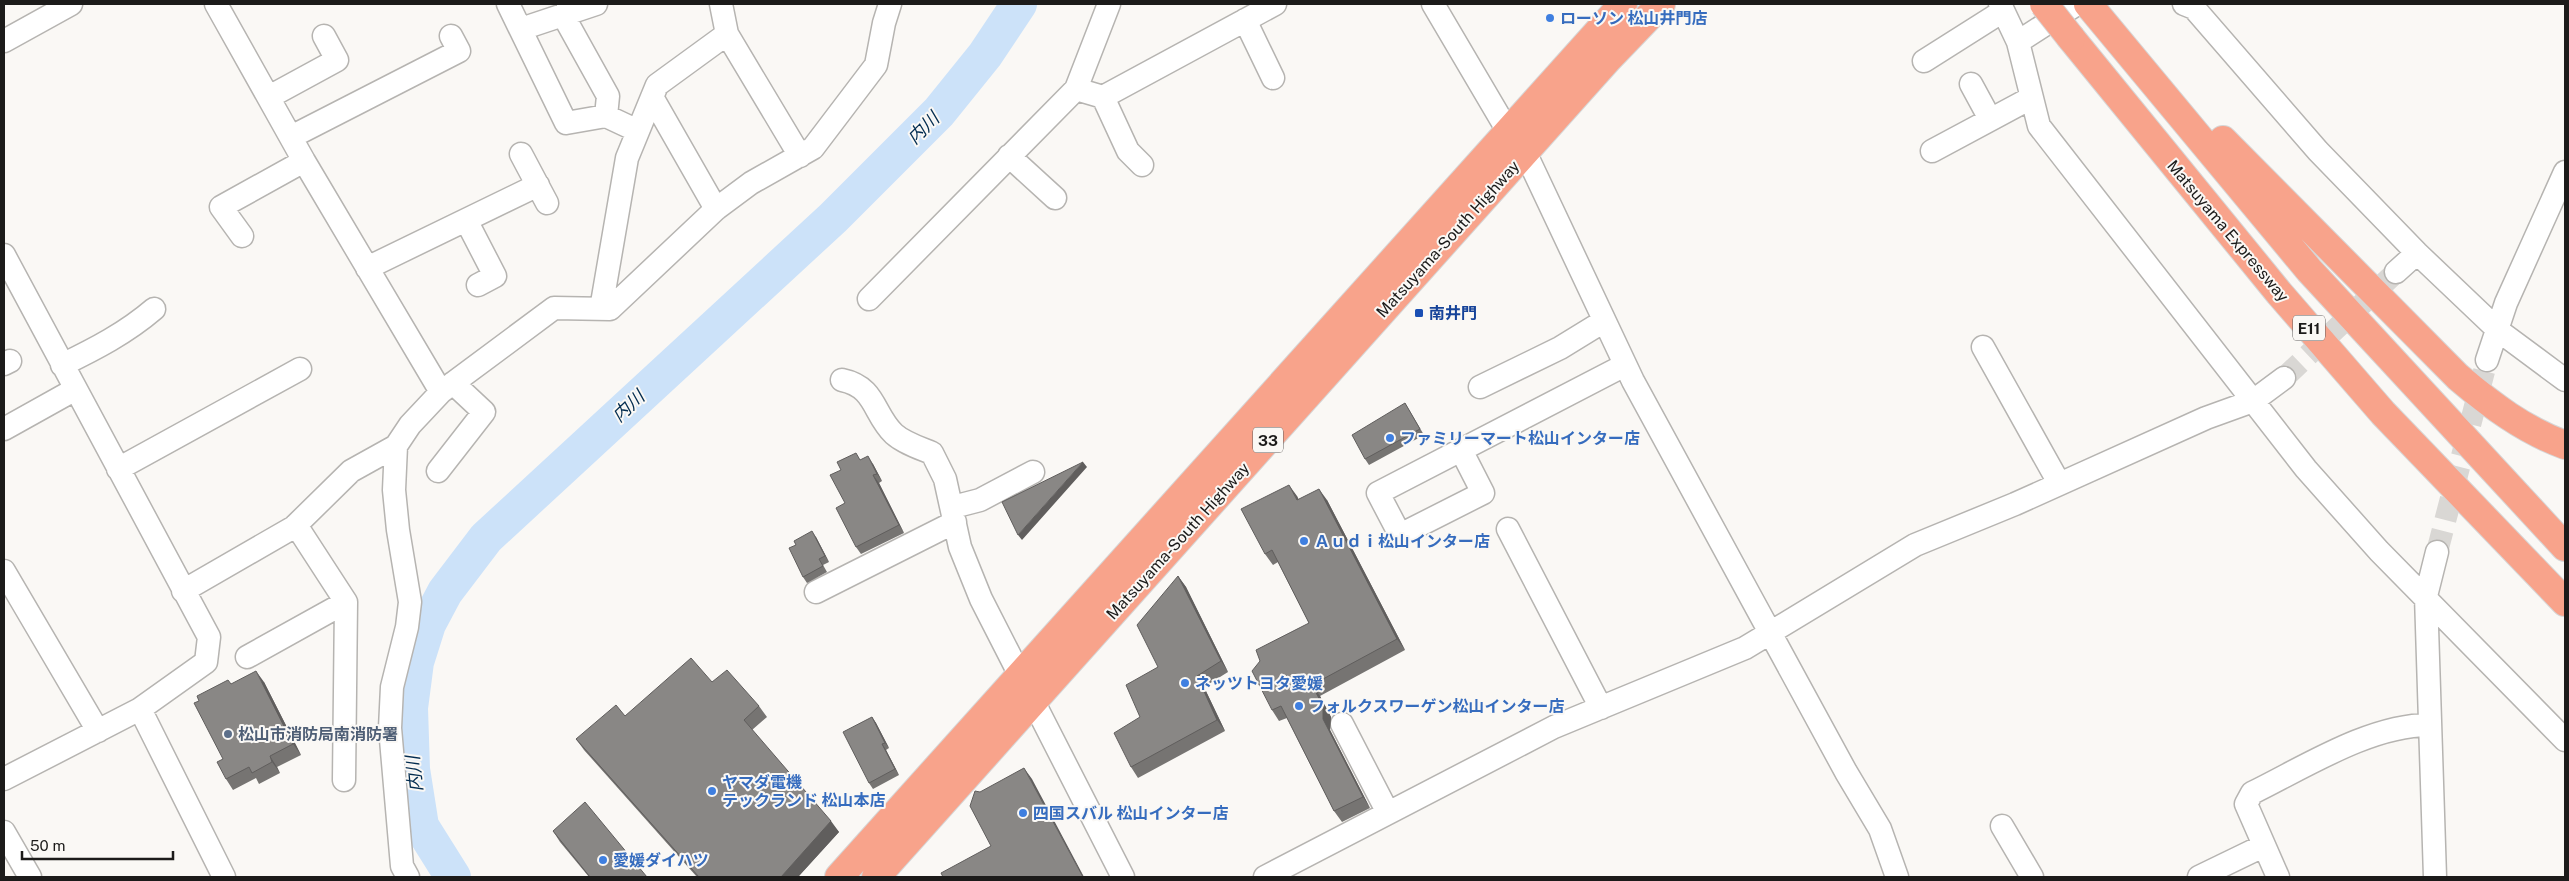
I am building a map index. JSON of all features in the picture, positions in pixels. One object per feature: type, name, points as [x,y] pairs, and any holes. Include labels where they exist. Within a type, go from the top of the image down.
[{"type":"highway","name":"Matsuyama-South Highway","points":[[876,877],[1035,702],[1517,142],[1623,4]]},
{"type":"highway","name":"Matsuyama-South Highway","points":[[839,877],[1020,676],[1517,142],[1661,4]]},
{"type":"highway","name":"Matsuyama Expressway","points":[[2044,4],[2260,270],[2383,413],[2565,602]]},
{"type":"highway","points":[[2093,8],[2256,176],[2458,377],[2497,410],[2530,430],[2565,445]]},
{"type":"highway","name":"E11","points":[[2093,8],[2309,270],[2565,547]]},
{"type":"street","points":[[4,41],[71,4]]},
{"type":"street","points":[[216,4],[366,268],[447,387],[484,412],[438,471]]},
{"type":"street","points":[[508,4],[566,123],[606,116],[638,132]]},
{"type":"street","points":[[521,29],[568,8],[596,4]]},
{"type":"street","points":[[721,4],[727,34],[800,156]]},
{"type":"street","points":[[183,591],[296,524],[351,471],[396,446],[410,425],[447,387],[554,308],[610,309],[716,209],[751,183],[813,148],[876,65],[884,23],[890,4]]},
{"type":"street","points":[[869,299],[1076,89],[1109,4]]},
{"type":"street","points":[[1076,89],[1103,97],[1275,4]]},
{"type":"street","points":[[1433,4],[1517,142],[1625,365],[1770,634],[1846,772],[1880,829],[1897,877]]},
{"type":"street","points":[[2191,5],[2318,151],[2417,253],[2499,331],[2565,380]]},
{"type":"street","points":[[1924,61],[2002,7],[2018,42],[2039,126],[2306,469],[2360,528],[2565,740]]},
{"type":"street","points":[[568,8],[568,24],[608,96],[606,116]]},
{"type":"street","points":[[2018,42],[2093,8]]},
{"type":"street","points":[[1245,20],[1273,78]]},
{"type":"street","points":[[601,309],[627,158],[657,85],[727,34]]},
{"type":"street","points":[[269,97],[337,60],[324,36]]},
{"type":"street","points":[[291,137],[381,101],[458,51],[451,36]]},
{"type":"street","points":[[1971,84],[1990,120]]},
{"type":"street","points":[[652,97],[716,209]]},
{"type":"street","points":[[1103,97],[1128,151],[1142,165]]},
{"type":"street","points":[[1932,151],[2031,98]]},
{"type":"street","points":[[366,268],[466,220],[542,194],[521,154]]},
{"type":"street","points":[[1009,156],[1055,198]]},
{"type":"street","points":[[242,236],[221,207],[304,160]]},
{"type":"street","points":[[2487,360],[2499,331],[2506,303],[2565,172]]},
{"type":"street","points":[[466,220],[495,276],[478,285]]},
{"type":"street","points":[[2396,272],[2417,253]]},
{"type":"street","points":[[4,255],[74,390],[209,637],[206,662],[140,709],[98,731],[6,773]]},
{"type":"street","points":[[62,365],[101,346],[136,325],[154,309]]},
{"type":"street","points":[[1480,387],[1560,348],[1604,321]]},
{"type":"street","points":[[1983,347],[2060,483]]},
{"type":"street","points":[[1462,450],[1625,365]]},
{"type":"street","points":[[118,469],[300,370]]},
{"type":"street","points":[[1265,877],[1513,747],[1601,708],[1717,661],[1770,634],[1915,545],[2015,504],[2206,418],[2253,401],[2284,378]]},
{"type":"street","points":[[842,380],[852,382],[866,391],[894,434],[932,454],[945,479],[960,547],[981,599],[1123,877]]},
{"type":"street","points":[[5,424],[74,390]]},
{"type":"street","points":[[396,446],[394,490],[398,530],[410,602],[407,626],[392,687],[390,728],[402,866],[408,877]]},
{"type":"street","points":[[816,592],[1033,472]]},
{"type":"street","points":[[296,524],[346,602],[344,780]]},
{"type":"street","points":[[1508,530],[1601,708]]},
{"type":"street","points":[[2434,877],[2426,596],[2437,552]]},
{"type":"street","points":[[4,571],[98,731]]},
{"type":"street","points":[[247,657],[346,602]]},
{"type":"street","points":[[140,709],[224,877]]},
{"type":"street","points":[[1342,724],[1388,813]]},
{"type":"street","points":[[2278,877],[2246,804],[2252,793],[2352,743],[2410,725],[2429,725]]},
{"type":"street","points":[[2002,826],[2032,877]]},
{"type":"street","points":[[4,832],[30,877]]},
{"type":"street","points":[[2199,877],[2263,846]]},
{"type":"building","name":"ファミリーマート松山インター店","points":[[1405,403],[1420,429],[1365,459],[1352,435]]},
{"type":"building","points":[[856,453],[860,460],[868,456],[877,474],[873,475],[899,525],[856,547],[836,508],[845,503],[830,475],[841,470],[837,462]]},
{"type":"building","points":[[1083,462],[1018,535],[1002,502]]},
{"type":"building","points":[[1289,485],[1297,500],[1319,489],[1397,639],[1312,685],[1323,706],[1323,719],[1363,797],[1334,811],[1281,706],[1272,710],[1252,671],[1260,661],[1256,650],[1309,623],[1272,550],[1265,554],[1241,509]]},
{"type":"building","points":[[812,531],[825,556],[819,559],[823,566],[803,577],[789,548],[796,545],[794,541]]},
{"type":"building","name":"ネッツトヨタ愛媛","points":[[1178,576],[1221,661],[1197,676],[1217,720],[1131,767],[1114,733],[1140,717],[1126,685],[1158,667],[1137,625]]},
{"type":"building","name":"ヤマダ電機 テックランド 松山本店","points":[[691,658],[712,682],[727,670],[759,706],[744,720],[831,821],[781,877],[699,877],[576,739],[616,705],[625,716]]},
{"type":"building","points":[[256,671],[293,744],[270,756],[272,762],[252,773],[249,767],[226,779],[217,762],[223,759],[194,703],[199,701],[197,696],[228,680],[231,684]]},
{"type":"building","points":[[872,717],[885,743],[882,744],[895,769],[869,783],[843,732]]},
{"type":"building","points":[[1024,768],[1083,877],[943,877],[941,873],[991,846],[970,806],[975,791],[980,792]]},
{"type":"building","name":"愛媛ダイハツ","points":[[585,802],[647,877],[590,877],[553,831]]},
{"type":"waterway","name":"内川","points":[[453,877],[421,826],[412,769],[410,708],[416,662],[428,624],[445,592],[486,538],[833,218],[939,112],[985,55],[1019,4]]},
{"type":"tunnel","points":[[2284,378],[2396,272]]},
{"type":"tunnel","points":[[2437,552],[2487,360]]},
{"type":"place","name":"ローソン 松山井門店","points":[[1550,18]]},
{"type":"place","name":"南井門","points":[[1419,313]]},
{"type":"place","name":"ファミリーマート松山インター店","points":[[1390,438]]},
{"type":"place","name":"Ａｕｄｉ松山インター店","points":[[1304,541]]},
{"type":"place","name":"ネッツトヨタ愛媛","points":[[1185,683]]},
{"type":"place","name":"フォルクスワーゲン松山インター店","points":[[1299,706]]},
{"type":"place","name":"松山市消防局南消防署","points":[[228,734]]},
{"type":"place","name":"ヤマダ電機 テックランド 松山本店","points":[[712,791]]},
{"type":"place","name":"四国スバル 松山インター店","points":[[1023,813]]},
{"type":"place","name":"愛媛ダイハツ","points":[[603,860]]}]
